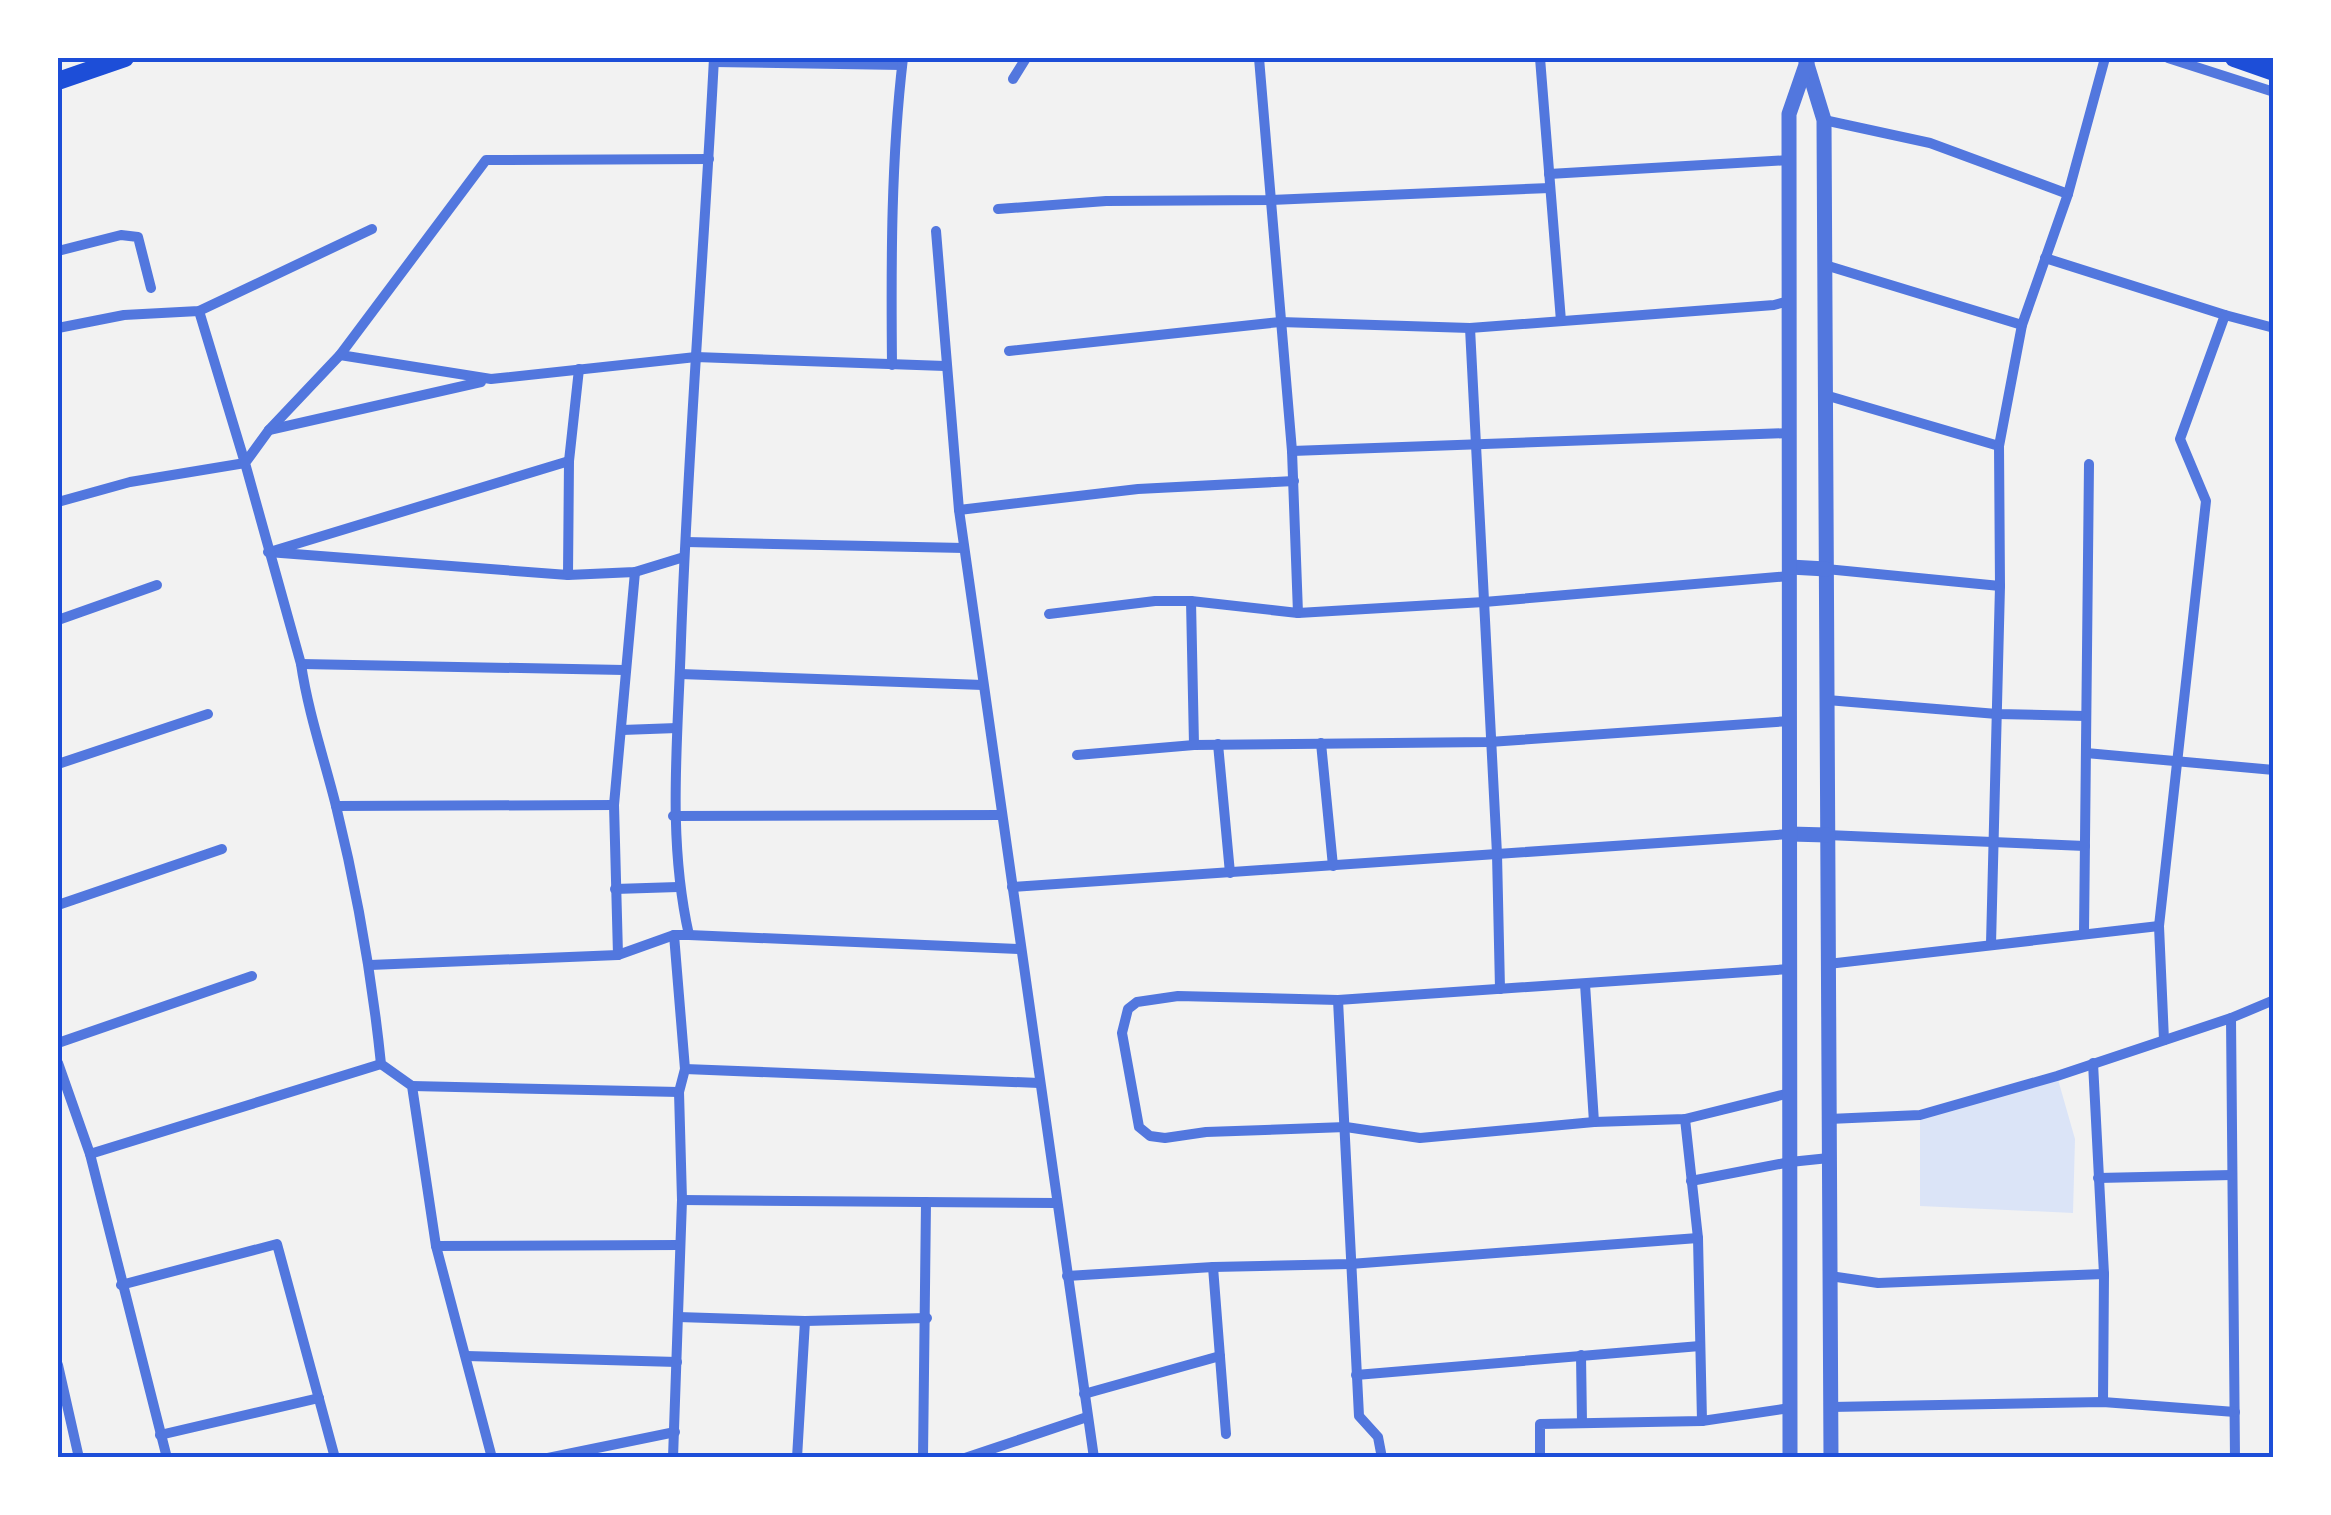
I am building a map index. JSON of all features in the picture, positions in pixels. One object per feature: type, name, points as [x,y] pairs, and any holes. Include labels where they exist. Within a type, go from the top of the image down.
[{"type":"main road","points":[[58,81],[125,58]]},
{"type":"main road","points":[[2234,58],[2274,72]]},
{"type":"street","points":[[1013,80],[1026,58]]},
{"type":"street","points":[[1259,58],[1292,451],[1298,613]]},
{"type":"street","points":[[1540,58],[1561,321]]},
{"type":"street","points":[[1991,944],[2000,446],[2022,325],[2068,194],[2104,58]]},
{"type":"street","points":[[2168,58],[2274,92]]},
{"type":"street","points":[[689,934],[678,888],[673,816],[684,556],[714,60],[903,61],[896,112],[891,245],[892,365]]},
{"type":"street","points":[[1806,60],[1824,120],[1831,1458]]},
{"type":"street","points":[[1790,1458],[1789,114],[1806,60]]},
{"type":"street","points":[[1824,120],[1930,143],[2068,194]]},
{"type":"street","points":[[58,502],[130,482],[245,463],[269,430],[340,355],[486,160],[709,159]]},
{"type":"street","points":[[1549,174],[1789,160]]},
{"type":"street","points":[[998,209],[1106,201],[1272,200],[1550,188]]},
{"type":"street","points":[[58,328],[124,315],[199,312],[372,230]]},
{"type":"street","points":[[936,231],[959,510],[1094,1458]]},
{"type":"street","points":[[58,250],[120,235],[138,237],[151,288]]},
{"type":"street","points":[[2045,258],[2274,328]]},
{"type":"street","points":[[1824,264],[2022,325]]},
{"type":"street","points":[[1010,350],[1280,322],[1470,328],[1774,304],[1789,296],[1825,295]]},
{"type":"street","points":[[199,312],[301,664],[306,698],[336,806],[370,965],[381,1064],[412,1086],[680,1092]]},
{"type":"street","points":[[2164,1040],[2159,926],[2206,500],[2180,439],[2225,315]]},
{"type":"street","points":[[1470,328],[1497,854],[1500,989]]},
{"type":"street","points":[[340,355],[491,380]]},
{"type":"street","points":[[269,430],[424,392],[491,380],[696,357],[945,366]]},
{"type":"street","points":[[568,575],[569,461],[579,369]]},
{"type":"street","points":[[1825,395],[2000,446]]},
{"type":"street","points":[[1292,451],[1790,433]]},
{"type":"street","points":[[268,552],[569,461]]},
{"type":"street","points":[[2084,934],[2089,464]]},
{"type":"street","points":[[959,510],[1138,490],[1294,482]]},
{"type":"street","points":[[686,542],[964,548]]},
{"type":"street","points":[[268,552],[568,575],[635,572],[684,556]]},
{"type":"street","points":[[1049,614],[1191,600],[1298,613],[1484,602],[1826,569],[2000,586]]},
{"type":"street","points":[[618,955],[614,805],[635,572]]},
{"type":"street","points":[[58,620],[156,585]]},
{"type":"street","points":[[1191,600],[1194,745]]},
{"type":"street","points":[[301,664],[624,670]]},
{"type":"street","points":[[680,674],[983,685]]},
{"type":"street","points":[[1827,700],[1998,714],[2086,716]]},
{"type":"street","points":[[58,764],[208,714]]},
{"type":"street","points":[[1077,756],[1218,744],[1489,742],[1790,721]]},
{"type":"street","points":[[622,730],[678,728]]},
{"type":"street","points":[[1321,743],[1333,866]]},
{"type":"street","points":[[1218,744],[1230,873]]},
{"type":"street","points":[[2086,753],[2274,770]]},
{"type":"street","points":[[336,806],[614,805]]},
{"type":"street","points":[[673,816],[1000,815]]},
{"type":"street","points":[[1012,887],[1790,834],[2085,846]]},
{"type":"street","points":[[58,906],[222,849]]},
{"type":"street","points":[[616,889],[678,888]]},
{"type":"street","points":[[1828,964],[2159,926]]},
{"type":"street","points":[[370,965],[618,955],[674,935],[689,934],[1019,949]]},
{"type":"street","points":[[673,1458],[682,1200],[680,1092],[685,1069],[674,935]]},
{"type":"street","points":[[1790,969],[1338,1000],[1178,996],[1137,1002],[1128,1009],[1122,1033],[1139,1126],[1150,1136],[1346,1127],[1420,1138],[1594,1122],[1685,1119],[1790,1093]]},
{"type":"street","points":[[58,1043],[252,976]]},
{"type":"street","points":[[1585,984],[1594,1122]]},
{"type":"street","points":[[1338,1000],[1359,1416],[1378,1437],[1382,1458]]},
{"type":"street","points":[[1829,1119],[1920,1114],[2093,1064],[2274,1000]]},
{"type":"street","points":[[2231,1018],[2235,1458]]},
{"type":"street","points":[[58,1063],[90,1154],[166,1458]]},
{"type":"street","points":[[90,1154],[381,1064]]},
{"type":"street","points":[[2093,1064],[2104,1274],[2102,1402]]},
{"type":"street","points":[[685,1069],[1039,1083]]},
{"type":"street","points":[[412,1086],[436,1246],[492,1458]]},
{"type":"street","points":[[1685,1119],[1698,1238],[1702,1421]]},
{"type":"street","points":[[1691,1181],[1829,1158]]},
{"type":"street","points":[[2098,1178],[2232,1175]]},
{"type":"street","points":[[682,1200],[1056,1203]]},
{"type":"street","points":[[923,1458],[926,1202]]},
{"type":"street","points":[[1067,1276],[1350,1264],[1698,1238]]},
{"type":"street","points":[[120,1285],[277,1244],[335,1458]]},
{"type":"street","points":[[436,1246],[679,1245]]},
{"type":"street","points":[[1213,1267],[1226,1434]]},
{"type":"street","points":[[1830,1276],[1878,1283],[2104,1274]]},
{"type":"street","points":[[678,1316],[804,1321],[926,1318]]},
{"type":"street","points":[[797,1458],[804,1321]]},
{"type":"street","points":[[1356,1375],[1700,1346]]},
{"type":"street","points":[[1580,1355],[1582,1423]]},
{"type":"street","points":[[467,1356],[677,1362]]},
{"type":"street","points":[[1084,1394],[1220,1356]]},
{"type":"street","points":[[58,1365],[80,1458]]},
{"type":"street","points":[[160,1436],[319,1398]]},
{"type":"street","points":[[1831,1406],[2102,1402],[2235,1412]]},
{"type":"street","points":[[1540,1458],[1540,1424],[1702,1421],[1790,1408]]},
{"type":"street","points":[[965,1458],[1087,1417]]},
{"type":"street","points":[[548,1458],[675,1432]]},
{"type":"street","points":[[1395,1458],[1439,1458]]},
{"type":"shaded area","points":[[2057,1076],[2075,1139],[2073,1213],[1920,1206],[1920,1115]]}]
